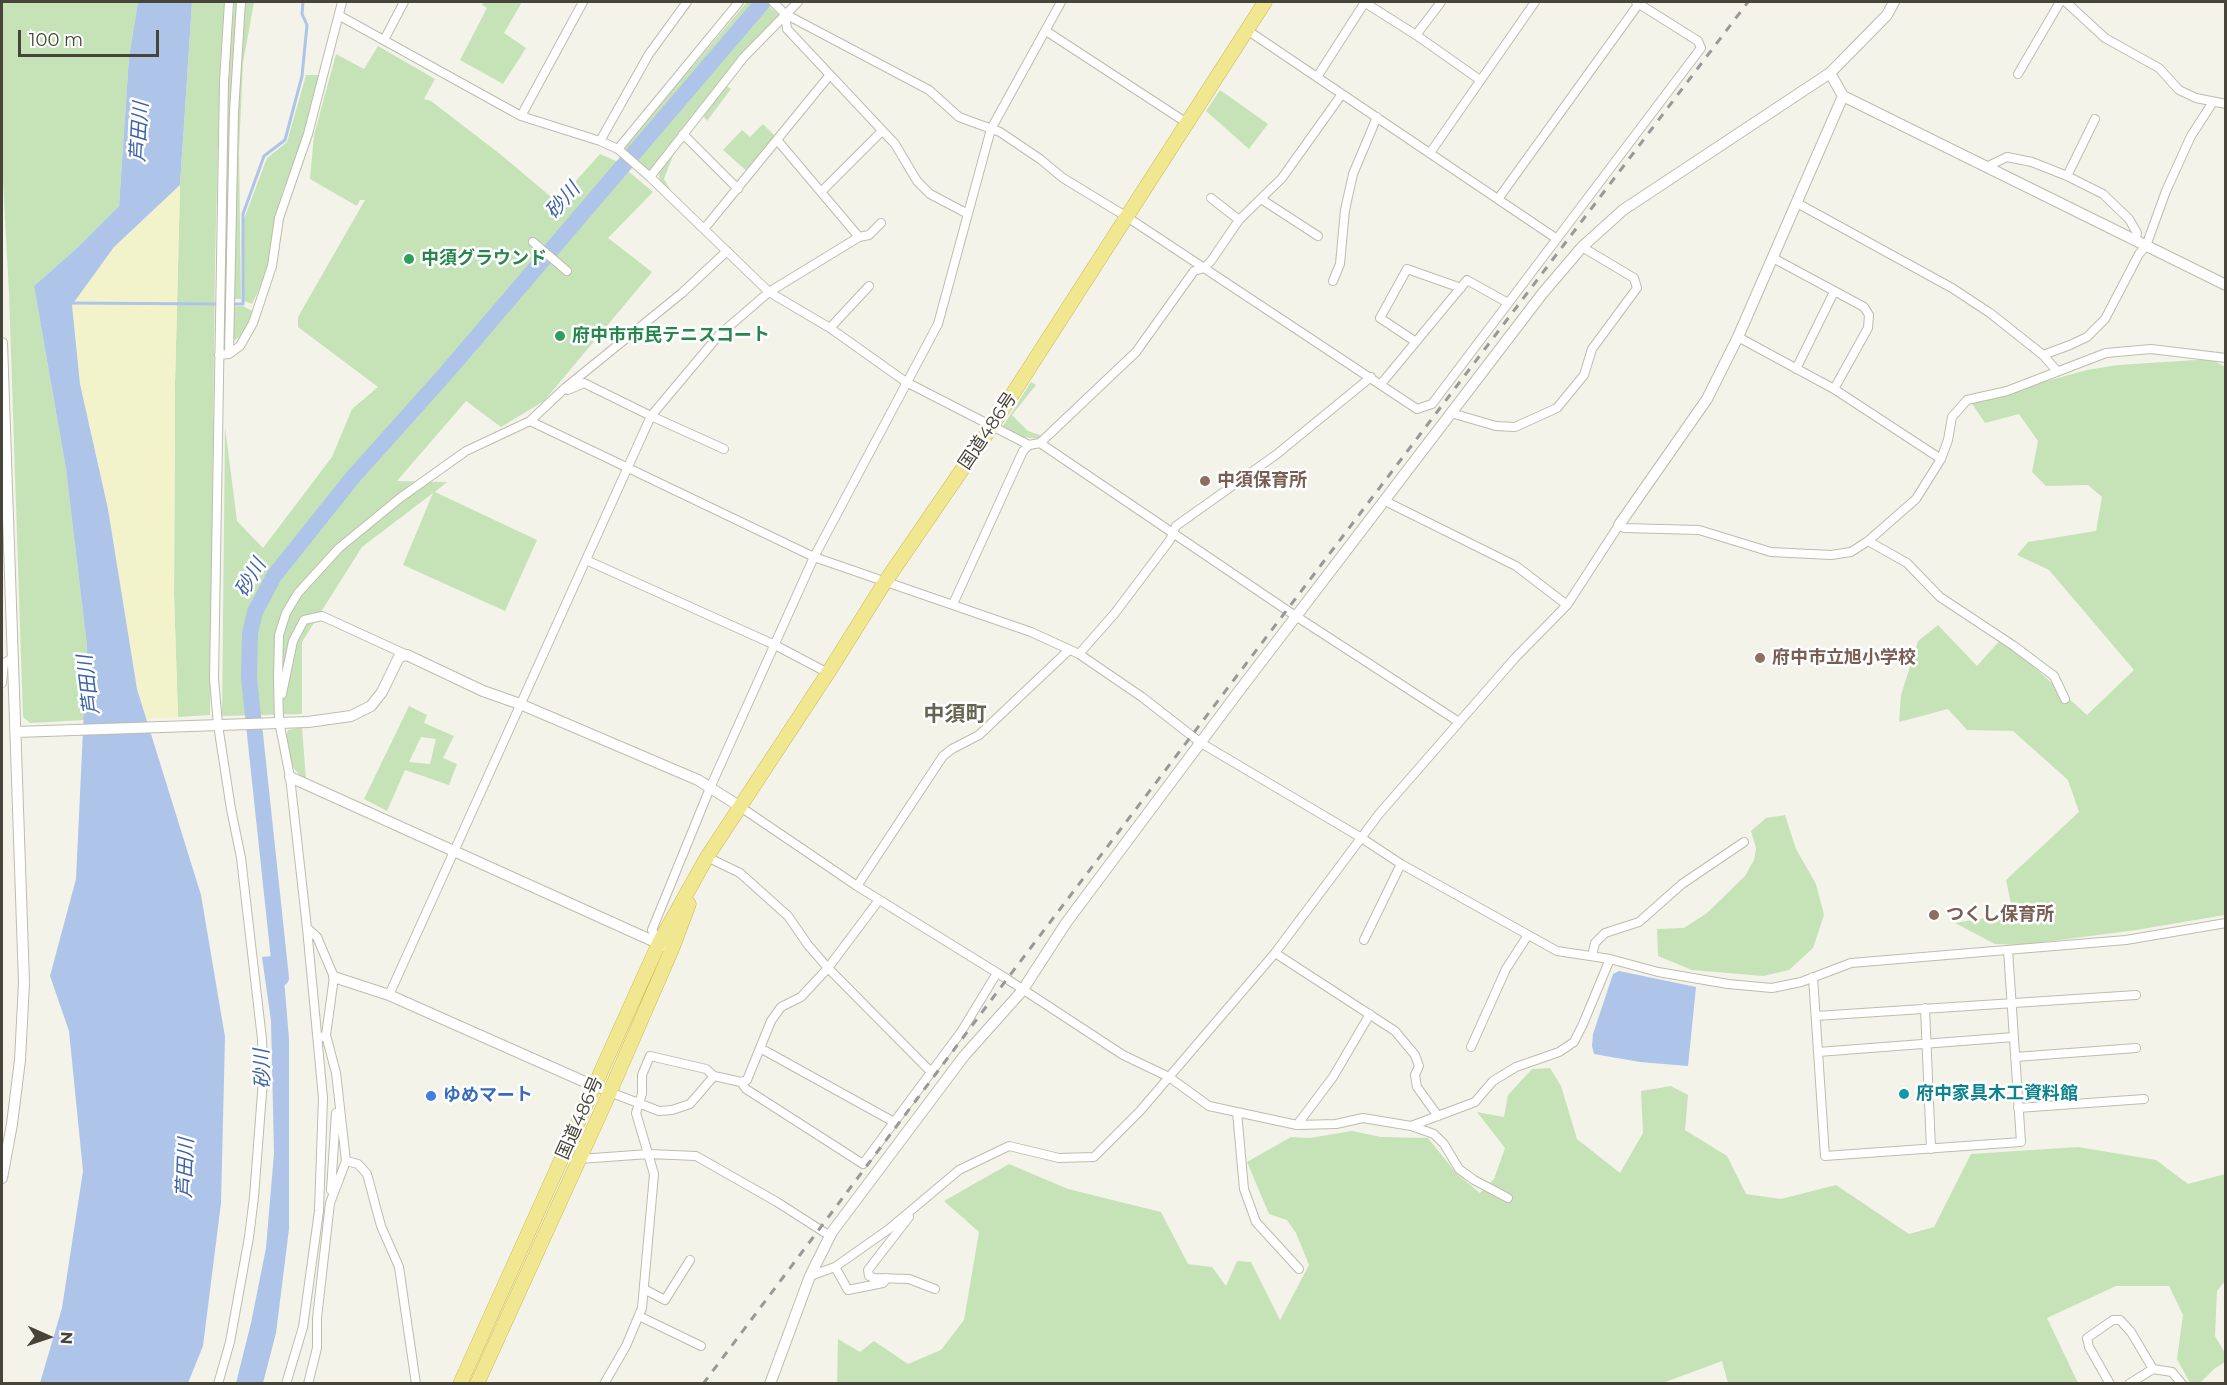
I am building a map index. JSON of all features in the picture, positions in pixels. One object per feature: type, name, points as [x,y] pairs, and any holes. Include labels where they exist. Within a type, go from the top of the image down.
[{"type":"highway","name":"国道486号","points":[[460,1383],[594,1086],[666,946],[706,857],[828,673],[885,582],[992,426],[1265,2]]},
{"type":"highway","name":"国道486号","points":[[477,1383],[609,1094],[666,946]]},
{"type":"street","points":[[218,1383],[230,1342],[249,1237],[263,1080],[262,1039],[243,868],[217,724],[214,679],[224,82],[230,2]]},
{"type":"street","points":[[229,354],[234,112],[240,2]]},
{"type":"street","points":[[219,356],[229,354],[240,346],[253,323],[272,266],[279,218],[308,134],[342,2]]},
{"type":"street","points":[[384,40],[404,2]]},
{"type":"street","points":[[521,116],[583,2]]},
{"type":"street","points":[[600,141],[649,54],[687,2]]},
{"type":"street","points":[[618,149],[739,2]]},
{"type":"street","points":[[773,2],[785,14],[929,90],[959,117],[1000,132],[1063,178],[1127,217],[1417,409],[1432,404],[1701,48],[1698,41],[1638,2],[1498,199]]},
{"type":"street","points":[[650,177],[744,57],[798,2]]},
{"type":"street","points":[[666,946],[652,930],[710,788],[814,557],[938,324],[991,129],[1061,2]]},
{"type":"street","points":[[1317,77],[1364,2],[1480,80]]},
{"type":"street","points":[[1416,35],[1441,2]]},
{"type":"street","points":[[1430,153],[1535,2]]},
{"type":"street","points":[[770,1383],[810,1276],[830,1236],[964,1056],[1022,991],[1066,923],[1542,294],[1582,247],[1623,210],[1830,74],[1878,24],[1894,2]]},
{"type":"street","points":[[2018,74],[2060,2]]},
{"type":"street","points":[[2066,2],[2105,38],[2159,68],[2178,90],[2226,104]]},
{"type":"street","points":[[785,14],[787,29],[895,144],[917,181],[930,194],[968,214]]},
{"type":"street","points":[[340,16],[521,116],[618,149],[769,292],[830,328],[906,382],[1029,445]]},
{"type":"street","points":[[1247,30],[1557,239]]},
{"type":"street","points":[[1046,31],[1187,123]]},
{"type":"street","points":[[1830,74],[1843,96],[2226,285]]},
{"type":"street","points":[[704,229],[829,76]]},
{"type":"street","points":[[953,604],[1023,451],[1029,445],[1040,443],[1136,352],[1194,271],[1204,268],[1211,261],[1239,220],[1282,178],[1342,94]]},
{"type":"street","points":[[810,1276],[835,1267],[889,1229],[959,1170],[1009,1146],[1059,1158],[1094,1157],[1140,1111],[1275,953],[1360,837],[1515,658],[1567,605],[1619,525],[1707,399],[1738,337],[1843,96]]},
{"type":"street","points":[[2043,355],[2087,337],[2105,319],[2146,246],[2166,191],[2191,136],[2213,102]]},
{"type":"street","points":[[1333,281],[1341,264],[1345,210],[1353,174],[1377,117]]},
{"type":"street","points":[[2067,176],[2095,119]]},
{"type":"street","points":[[820,192],[882,131]]},
{"type":"street","points":[[683,134],[738,189]]},
{"type":"street","points":[[778,141],[859,237]]},
{"type":"street","points":[[1986,167],[2007,157],[2032,162],[2067,176],[2103,194],[2129,219],[2137,233],[2135,241]]},
{"type":"street","points":[[1211,198],[1239,220]]},
{"type":"street","points":[[1261,199],[1318,236]]},
{"type":"street","points":[[1797,203],[1952,288],[1990,313],[2043,355],[2057,371]]},
{"type":"street","points":[[389,995],[651,416],[719,335],[769,292],[859,237],[869,235],[881,223]]},
{"type":"street","points":[[533,242],[567,271]]},
{"type":"street","points":[[1451,413],[1496,426],[1515,427],[1557,408],[1584,375],[1592,349],[1637,288],[1634,278],[1582,247]]},
{"type":"street","points":[[286,1383],[303,1327],[319,1211],[323,1098],[322,1037],[290,777],[274,722],[279,634],[286,613],[298,593],[339,548],[400,498],[466,451],[530,422],[565,388],[682,293],[727,252]]},
{"type":"street","points":[[1773,258],[1864,307],[1869,315],[1868,328],[1834,389]]},
{"type":"street","points":[[1416,342],[1380,318],[1407,269],[1461,288]]},
{"type":"street","points":[[1381,384],[1467,280],[1508,303]]},
{"type":"street","points":[[830,328],[869,286]]},
{"type":"street","points":[[1796,369],[1834,291]]},
{"type":"street","points":[[1738,337],[1834,389],[1941,459]]},
{"type":"street","points":[[2,343],[13,658],[20,731],[24,983],[20,1060],[2,1178]]},
{"type":"street","points":[[1619,525],[1624,528],[1699,530],[1771,552],[1831,555],[1851,552],[1868,541],[1917,499],[1941,459],[1948,440],[1952,417],[1967,400],[2007,391],[2106,353],[2151,349],[2226,358]]},
{"type":"street","points":[[1078,654],[1115,613],[1170,540],[1176,526],[1277,454],[1371,377]]},
{"type":"street","points":[[565,388],[568,390],[584,382],[724,449]]},
{"type":"street","points":[[530,422],[814,557],[1031,632],[1078,654],[1142,697],[1201,743],[1360,837],[1401,864],[1557,951],[1610,959],[1658,972],[1728,984],[1772,988],[1813,977],[1851,963],[2127,940],[2226,923]]},
{"type":"street","points":[[1040,443],[1459,722]]},
{"type":"street","points":[[1386,501],[1516,567],[1567,605]]},
{"type":"street","points":[[1868,541],[1907,563],[1940,597],[2014,646],[2054,676],[2065,699]]},
{"type":"street","points":[[586,560],[775,645],[828,673]]},
{"type":"street","points":[[274,722],[293,641],[304,620],[322,616],[483,691],[520,704],[698,780],[857,886],[1123,1055],[1169,1077],[1209,1106],[1297,1125],[1336,1125],[1363,1118],[1411,1126],[1434,1134],[1444,1144],[1459,1169],[1474,1180],[1508,1198]]},
{"type":"street","points":[[857,886],[943,756],[979,735],[1069,650]]},
{"type":"street","points":[[20,731],[308,722],[351,716],[371,706],[382,692],[399,657],[406,654]]},
{"type":"street","points":[[2,683],[4,663],[13,658]]},
{"type":"street","points":[[290,777],[666,946]]},
{"type":"street","points":[[1592,956],[1595,943],[1605,933],[1639,922],[1682,884],[1744,842]]},
{"type":"street","points":[[706,857],[740,873],[788,916],[808,945],[828,968],[931,1072]]},
{"type":"street","points":[[1364,940],[1401,864]]},
{"type":"street","points":[[604,1383],[626,1346],[642,1308],[654,1174],[636,1113],[642,1094],[642,1074],[650,1056],[706,1069],[714,1076],[741,1082],[747,1080],[771,1021],[781,1007],[801,997],[828,968],[879,900]]},
{"type":"street","points":[[308,928],[316,937],[334,977],[322,1037],[336,1073],[346,1161],[330,1203]]},
{"type":"street","points":[[1471,1047],[1506,969],[1528,935]]},
{"type":"street","points":[[1813,977],[1825,1156],[2020,1142],[2008,950]]},
{"type":"street","points":[[1275,953],[1395,1031],[1415,1055],[1419,1066],[1415,1076],[1417,1087],[1438,1116]]},
{"type":"street","points":[[1411,1126],[1475,1102],[1492,1081],[1516,1067],[1559,1052],[1574,1042],[1610,959]]},
{"type":"street","points":[[741,1082],[746,1089],[863,1164],[962,1032],[997,973]]},
{"type":"street","points":[[334,977],[389,995],[609,1094],[659,1111],[672,1110],[690,1104],[714,1076]]},
{"type":"street","points":[[1816,1016],[2136,995]]},
{"type":"street","points":[[1925,1008],[1931,1149]]},
{"type":"street","points":[[1297,1125],[1333,1077],[1370,1014]]},
{"type":"street","points":[[1818,1052],[2014,1037]]},
{"type":"street","points":[[760,1048],[894,1122]]},
{"type":"street","points":[[2015,1057],[2136,1048]]},
{"type":"street","points":[[308,1383],[317,1348],[317,1318],[336,1138],[336,1073]]},
{"type":"street","points":[[2018,1108],[2144,1100]]},
{"type":"street","points":[[1238,1112],[1244,1189],[1256,1222],[1299,1269]]},
{"type":"street","points":[[579,1160],[648,1154],[696,1156],[777,1202],[830,1236]]},
{"type":"street","points":[[346,1161],[358,1164],[367,1174],[381,1226],[399,1267],[416,1383]]},
{"type":"street","points":[[911,1211],[868,1270],[869,1276],[909,1278],[935,1290]]},
{"type":"street","points":[[644,1289],[665,1300],[690,1260]]},
{"type":"street","points":[[835,1267],[848,1290],[883,1283],[887,1278]]},
{"type":"street","points":[[639,1316],[701,1346]]},
{"type":"street","points":[[2110,1383],[2089,1347],[2087,1338],[2113,1320],[2120,1320],[2131,1332],[2153,1369]]},
{"type":"street","points":[[2129,1383],[2153,1369],[2172,1372],[2182,1383]]},
{"type":"shaded area","points":[[2,2],[138,2],[129,57],[119,206],[34,286],[66,469],[87,646],[84,720],[30,723],[23,717],[9,293],[2,163]]},
{"type":"shaded area","points":[[192,2],[225,2],[220,66],[215,264],[210,715],[178,717],[174,595],[175,383],[180,185]]},
{"type":"shaded area","points":[[234,2],[254,2],[243,63],[239,152],[241,299],[224,299],[228,78]]},
{"type":"shaded area","points":[[483,2],[522,2],[504,33],[526,48],[503,84],[460,60],[487,8],[482,5]]},
{"type":"shaded area","points":[[747,2],[764,2],[780,16],[650,171],[623,149]]},
{"type":"shaded area","points":[[378,46],[435,79],[424,99],[431,101],[500,154],[557,202],[600,154],[616,161],[653,192],[608,238],[652,272],[544,401],[501,427],[466,401],[397,481],[447,482],[435,492],[537,540],[505,611],[403,565],[433,493],[362,547],[302,642],[302,714],[222,716],[225,427],[237,521],[263,548],[332,457],[352,409],[378,387],[298,327],[298,317],[365,200],[360,200],[357,206],[310,179],[314,135],[336,54],[364,69]]},
{"type":"shaded area","points":[[306,75],[320,75],[302,141],[282,193],[269,268],[252,304],[244,301],[244,219],[267,158],[287,142]]},
{"type":"shaded area","points":[[726,86],[731,89],[707,121],[702,114]]},
{"type":"shaded area","points":[[1220,90],[1268,124],[1249,149],[1206,111]]},
{"type":"shaded area","points":[[763,124],[776,137],[748,172],[723,150],[742,130],[750,137]]},
{"type":"shaded area","points":[[675,150],[664,179],[673,194],[660,182],[659,175],[662,165]]},
{"type":"shaded area","points":[[243,306],[254,312],[241,336],[225,346],[222,341],[224,307]]},
{"type":"shaded area","points":[[2212,359],[2225,367],[2225,915],[2136,930],[2021,945],[1995,944],[1955,923],[2013,913],[2006,880],[2079,812],[2068,780],[2013,731],[1967,730],[1948,709],[1899,722],[1901,695],[1918,641],[1938,625],[1977,666],[2002,638],[2087,715],[2134,670],[2049,570],[2017,555],[2028,542],[2096,531],[2102,497],[2088,485],[2046,486],[2032,472],[2038,441],[2019,414],[1985,423],[1971,402],[2087,370],[2118,365]]},
{"type":"shaded area","points":[[1031,382],[1036,385],[1012,415],[1028,431],[1043,436],[1040,439],[1022,437],[1003,426]]},
{"type":"shaded area","points":[[409,706],[427,715],[424,723],[454,736],[443,758],[457,764],[449,785],[405,770],[387,811],[364,799]],"holes":[[[421,737],[436,739],[430,764],[409,762]]]},
{"type":"shaded area","points":[[302,727],[306,779],[302,778],[292,766],[286,736],[288,730]]},
{"type":"shaded area","points":[[1785,815],[1796,849],[1816,884],[1824,915],[1813,948],[1789,970],[1763,976],[1692,970],[1658,956],[1657,929],[1684,928],[1707,913],[1745,876],[1754,860],[1756,848],[1751,831],[1766,818]]},
{"type":"shaded area","points":[[1550,1068],[1561,1086],[1577,1139],[1620,1173],[1643,1133],[1641,1091],[1671,1086],[1688,1095],[1685,1130],[1727,1156],[1746,1194],[1781,1199],[1836,1185],[1909,1234],[1934,1227],[1971,1154],[2078,1147],[2156,1160],[2188,1184],[2225,1174],[2225,1281],[2217,1291],[2215,1336],[2225,1353],[2225,1362],[2200,1383],[2190,1383],[2177,1359],[2183,1315],[2169,1286],[2116,1286],[2047,1318],[2078,1383],[1728,1383],[1722,1361],[1660,1384],[837,1384],[838,1339],[860,1352],[874,1341],[908,1364],[941,1350],[964,1320],[979,1232],[944,1201],[1009,1164],[1068,1189],[1161,1212],[1188,1264],[1212,1267],[1226,1286],[1237,1261],[1251,1262],[1280,1320],[1309,1265],[1296,1233],[1287,1220],[1269,1214],[1247,1162],[1291,1137],[1310,1138],[1352,1131],[1381,1137],[1428,1138],[1456,1173],[1480,1193],[1494,1179],[1505,1148],[1477,1112],[1504,1117],[1508,1095],[1532,1069]]},
{"type":"sand","points":[[180,185],[175,383],[174,595],[178,717],[147,719],[137,689],[108,509],[80,384],[72,305],[114,247]]},
{"type":"water","name":"芦田川","points":[[138,2],[192,2],[180,185],[114,247],[72,305],[80,384],[108,509],[137,689],[201,895],[225,1037],[221,1203],[203,1346],[188,1383],[40,1383],[62,1308],[83,1171],[69,1031],[50,976],[76,879],[87,646],[66,469],[34,286],[119,206],[129,57]]},
{"type":"water","points":[[282,955],[289,1039],[289,1229],[276,1333],[263,1383],[236,1383],[266,1248],[274,1153],[271,1021],[262,957]]},
{"type":"water","points":[[1619,971],[1696,987],[1688,1066],[1640,1062],[1594,1054],[1593,1034],[1613,974]]},
{"type":"waterway","points":[[232,304],[243,304],[243,214],[264,156],[285,140],[302,76],[307,25],[302,14],[303,2]]},
{"type":"waterway","name":"砂川","points":[[281,978],[249,678],[250,633],[255,612],[274,576],[353,477],[447,372],[763,2]]},
{"type":"waterway","points":[[70,303],[219,304]]},
{"type":"railway","points":[[703,1384],[1748,2]]},
{"type":"place","name":"中須グラウンド","points":[[409,259]]},
{"type":"place","name":"府中市市民テニスコート","points":[[560,336]]},
{"type":"place","name":"中須保育所","points":[[1205,481]]},
{"type":"place","name":"府中市立旭小学校","points":[[1760,658]]},
{"type":"place","name":"つくし保育所","points":[[1934,915]]},
{"type":"place","name":"府中家具木工資料館","points":[[1904,1094]]},
{"type":"place","name":"ゆめマート","points":[[431,1096]]},
{"type":"district","name":"中須町","points":[[955,715]]}]
